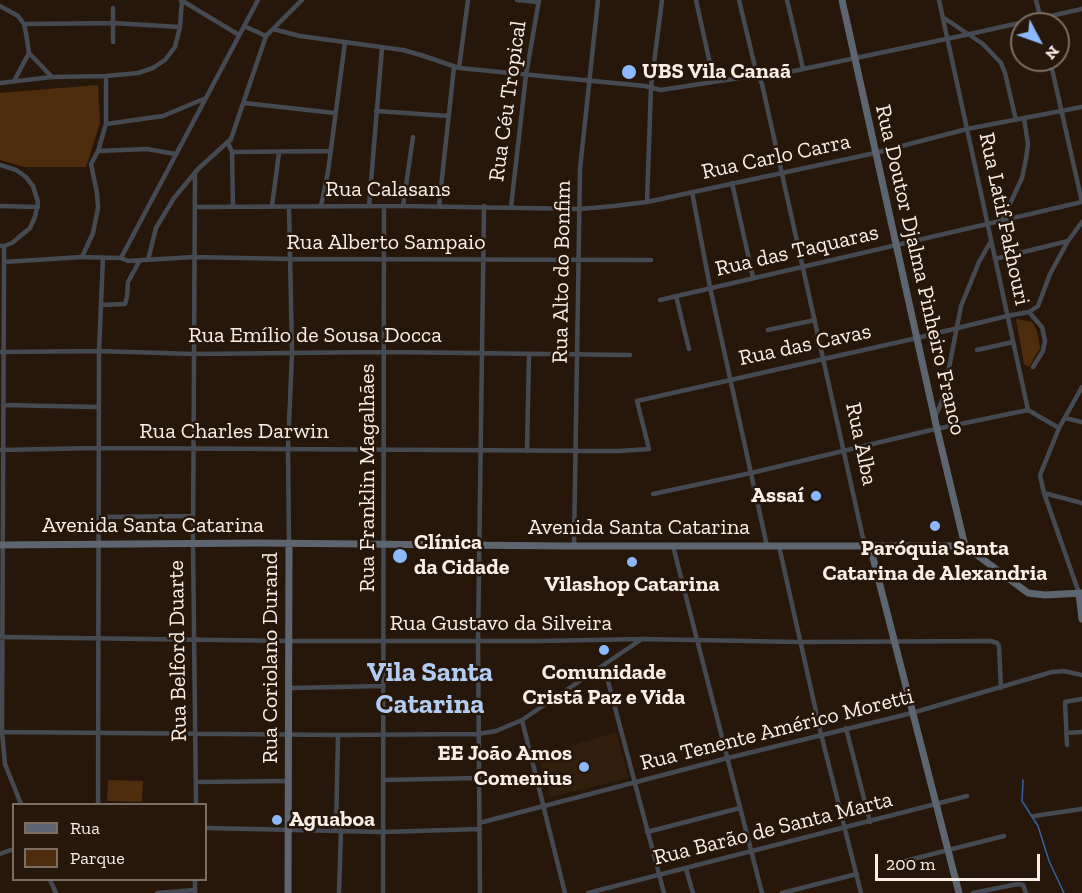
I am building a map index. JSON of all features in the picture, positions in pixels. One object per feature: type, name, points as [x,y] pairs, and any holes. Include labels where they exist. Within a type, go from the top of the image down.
[{"type":"street","points":[[0,83],[146,71],[159,65],[175,47],[180,27],[182,0],[239,35]]},
{"type":"street","points":[[121,258],[258,0]]},
{"type":"street","points":[[148,260],[153,234],[159,221],[195,172],[228,143],[266,36],[302,0]]},
{"type":"street","points":[[439,206],[449,116],[468,0]]},
{"type":"street","points":[[517,0],[538,1]]},
{"type":"street","name":"Rua Alto do Bonfim","points":[[574,546],[580,170],[598,0]]},
{"type":"street","points":[[647,202],[651,87],[662,0]]},
{"type":"street","points":[[696,0],[714,82]]},
{"type":"street","name":"Rua Alba","points":[[739,0],[758,77],[762,84],[863,538],[870,546],[959,893]]},
{"type":"street","points":[[787,0],[803,68]]},
{"type":"street","name":"Rua Doutor Djalma Pinheiro Franco","points":[[842,0],[965,546]]},
{"type":"street","name":"Rua Latif Fakhouri","points":[[939,0],[1028,410]]},
{"type":"street","name":"Rua Céu Tropical","points":[[511,207],[526,75],[538,1]]},
{"type":"street","points":[[0,6],[11,11],[24,24],[28,53],[14,81]]},
{"type":"street","points":[[113,8],[113,42]]},
{"type":"street","points":[[943,18],[983,44],[1001,63],[1016,120]]},
{"type":"street","points":[[24,24],[113,23],[180,27]]},
{"type":"street","points":[[244,26],[266,36]]},
{"type":"street","points":[[273,29],[300,36],[421,55],[457,68],[651,87],[661,90],[758,77],[1010,27]]},
{"type":"street","points":[[321,206],[331,151],[345,42]]},
{"type":"street","points":[[369,206],[382,48]]},
{"type":"street","points":[[28,53],[52,78]]},
{"type":"street","points":[[1053,72],[1082,202]]},
{"type":"street","points":[[82,257],[93,232],[98,208],[91,169],[106,124],[106,76]]},
{"type":"street","points":[[106,124],[163,116],[206,98]]},
{"type":"street","points":[[244,103],[335,113]]},
{"type":"street","name":"Rua Carlo Carra","points":[[580,209],[647,202],[875,153],[967,129],[1082,107]]},
{"type":"street","points":[[376,111],[449,116]]},
{"type":"street","points":[[1003,219],[1022,178],[1026,159],[1028,144],[1024,118]]},
{"type":"street","points":[[403,206],[413,137]]},
{"type":"street","points":[[228,143],[232,152],[233,206]]},
{"type":"street","points":[[98,151],[147,149],[175,154]]},
{"type":"street","points":[[232,152],[331,151]]},
{"type":"street","points":[[272,206],[279,153]]},
{"type":"street","points":[[0,165],[16,170],[30,182],[38,198],[35,217],[27,231],[12,243],[2,246],[4,262],[1,352],[3,405],[1,732],[5,764],[21,803]]},
{"type":"street","name":"Rua Belford Duarte","points":[[195,172],[193,640],[196,803]]},
{"type":"street","points":[[732,183],[753,277]]},
{"type":"street","points":[[692,192],[710,287],[767,546]]},
{"type":"street","name":"Rua das Taquaras","points":[[660,300],[1082,202]]},
{"type":"street","points":[[0,206],[38,207]]},
{"type":"street","name":"Rua Franklin Magalhães","points":[[383,893],[384,206]]},
{"type":"street","points":[[480,893],[478,641],[484,206]]},
{"type":"street","name":"Rua Calasans","points":[[195,207],[484,206],[580,209]]},
{"type":"street","name":"Rua Coriolano Durand","points":[[288,893],[288,449],[292,353],[289,207]]},
{"type":"street","points":[[1033,367],[1043,351],[1045,341],[1042,327],[1029,312],[1040,301],[1050,274],[1068,241],[1082,222]]},
{"type":"street","points":[[935,417],[944,399],[966,290],[991,241]]},
{"type":"street","points":[[995,259],[1068,241]]},
{"type":"street","name":"Rua Alberto Sampaio","points":[[4,262],[82,257],[121,258],[128,261],[194,257],[651,260]]},
{"type":"street","points":[[98,803],[98,407],[103,257]]},
{"type":"street","points":[[102,306],[124,303],[127,297],[128,282],[140,260]]},
{"type":"street","points":[[676,296],[689,349]]},
{"type":"street","name":"Rua das Cavas","points":[[649,449],[637,401],[1029,312]]},
{"type":"street","points":[[768,330],[815,320]]},
{"type":"street","points":[[977,350],[1013,342]]},
{"type":"street","name":"Rua Emílio de Sousa Docca","points":[[1,352],[99,351],[193,354],[482,352],[630,355]]},
{"type":"street","points":[[527,451],[529,354]]},
{"type":"street","points":[[1082,387],[1059,428],[1040,475],[1044,494],[1081,593],[1082,619]]},
{"type":"street","points":[[3,405],[98,407]]},
{"type":"street","points":[[653,494],[1028,410],[1059,428]]},
{"type":"street","points":[[1065,418],[1082,422]]},
{"type":"street","name":"Rua Charles Darwin","points":[[1,450],[99,448],[527,451],[649,449]]},
{"type":"street","points":[[1044,494],[1082,503]]},
{"type":"street","points":[[99,517],[193,516]]},
{"type":"street","name":"Avenida Santa Catarina","points":[[1,544],[965,546]]},
{"type":"street","points":[[673,546],[762,893]]},
{"type":"street","points":[[779,546],[821,734],[861,893]]},
{"type":"street","points":[[965,546],[1028,593],[1045,595],[1081,593]]},
{"type":"street","name":"Rua Gustavo da Silveira","points":[[1,637],[289,641],[642,639],[800,642],[991,641],[999,646],[1001,688]]},
{"type":"street","points":[[1,732],[478,734],[496,731],[522,720],[642,639]]},
{"type":"street","points":[[604,666],[664,893]]},
{"type":"street","name":"Rua Tenente Américo Moretti","points":[[207,828],[383,832],[479,826],[544,806],[912,712],[1052,672],[1064,671],[1082,675]]},
{"type":"street","points":[[289,688],[383,686]]},
{"type":"street","points":[[1067,745],[1065,702],[1082,699]]},
{"type":"street","points":[[522,720],[565,893]]},
{"type":"street","points":[[846,728],[870,822]]},
{"type":"street","points":[[1066,733],[1082,732]]},
{"type":"street","points":[[338,735],[339,893]]},
{"type":"street","points":[[384,780],[478,778]]},
{"type":"street","points":[[196,782],[288,781]]},
{"type":"street","name":"Rua Barão de Santa Marta","points":[[588,893],[967,796]]},
{"type":"street","points":[[647,832],[740,808]]},
{"type":"street","points":[[1034,816],[1082,809]]},
{"type":"street","points":[[905,861],[1004,836]]},
{"type":"street","points":[[686,869],[693,893]]},
{"type":"street","points":[[782,893],[857,874]]},
{"type":"street","points":[[973,893],[1018,884],[1025,891]]},
{"type":"street","points":[[157,893],[195,892]]},
{"type":"shaded area","name":"EE João Amos Comenius","points":[[616,732],[629,778],[550,797],[539,756]]},
{"type":"green space","points":[[98,85],[100,123],[86,167],[24,167],[0,160],[0,93]]},
{"type":"green space","points":[[1016,319],[1032,322],[1037,331],[1040,348],[1029,367],[1024,364]]},
{"type":"green space","points":[[108,780],[143,781],[142,802],[107,801]]},
{"type":"waterway","points":[[1023,780],[1022,801],[1038,826],[1049,861],[1064,893]]},
{"type":"place","name":"UBS Vila Canaã","points":[[629,72]]},
{"type":"place","name":"Assaí","points":[[816,496]]},
{"type":"place","name":"Paróquia Santa Catarina de Alexandria","points":[[935,526]]},
{"type":"place","name":"Clínica da Cidade","points":[[400,556]]},
{"type":"place","name":"Vilashop Catarina","points":[[632,562]]},
{"type":"place","name":"Comunidade Cristã Paz e Vida","points":[[604,650]]},
{"type":"place","name":"EE João Amos Comenius","points":[[584,767]]},
{"type":"place","name":"Aguaboa","points":[[277,820]]},
{"type":"district","name":"Vila Santa Catarina","points":[[430,689]]}]
